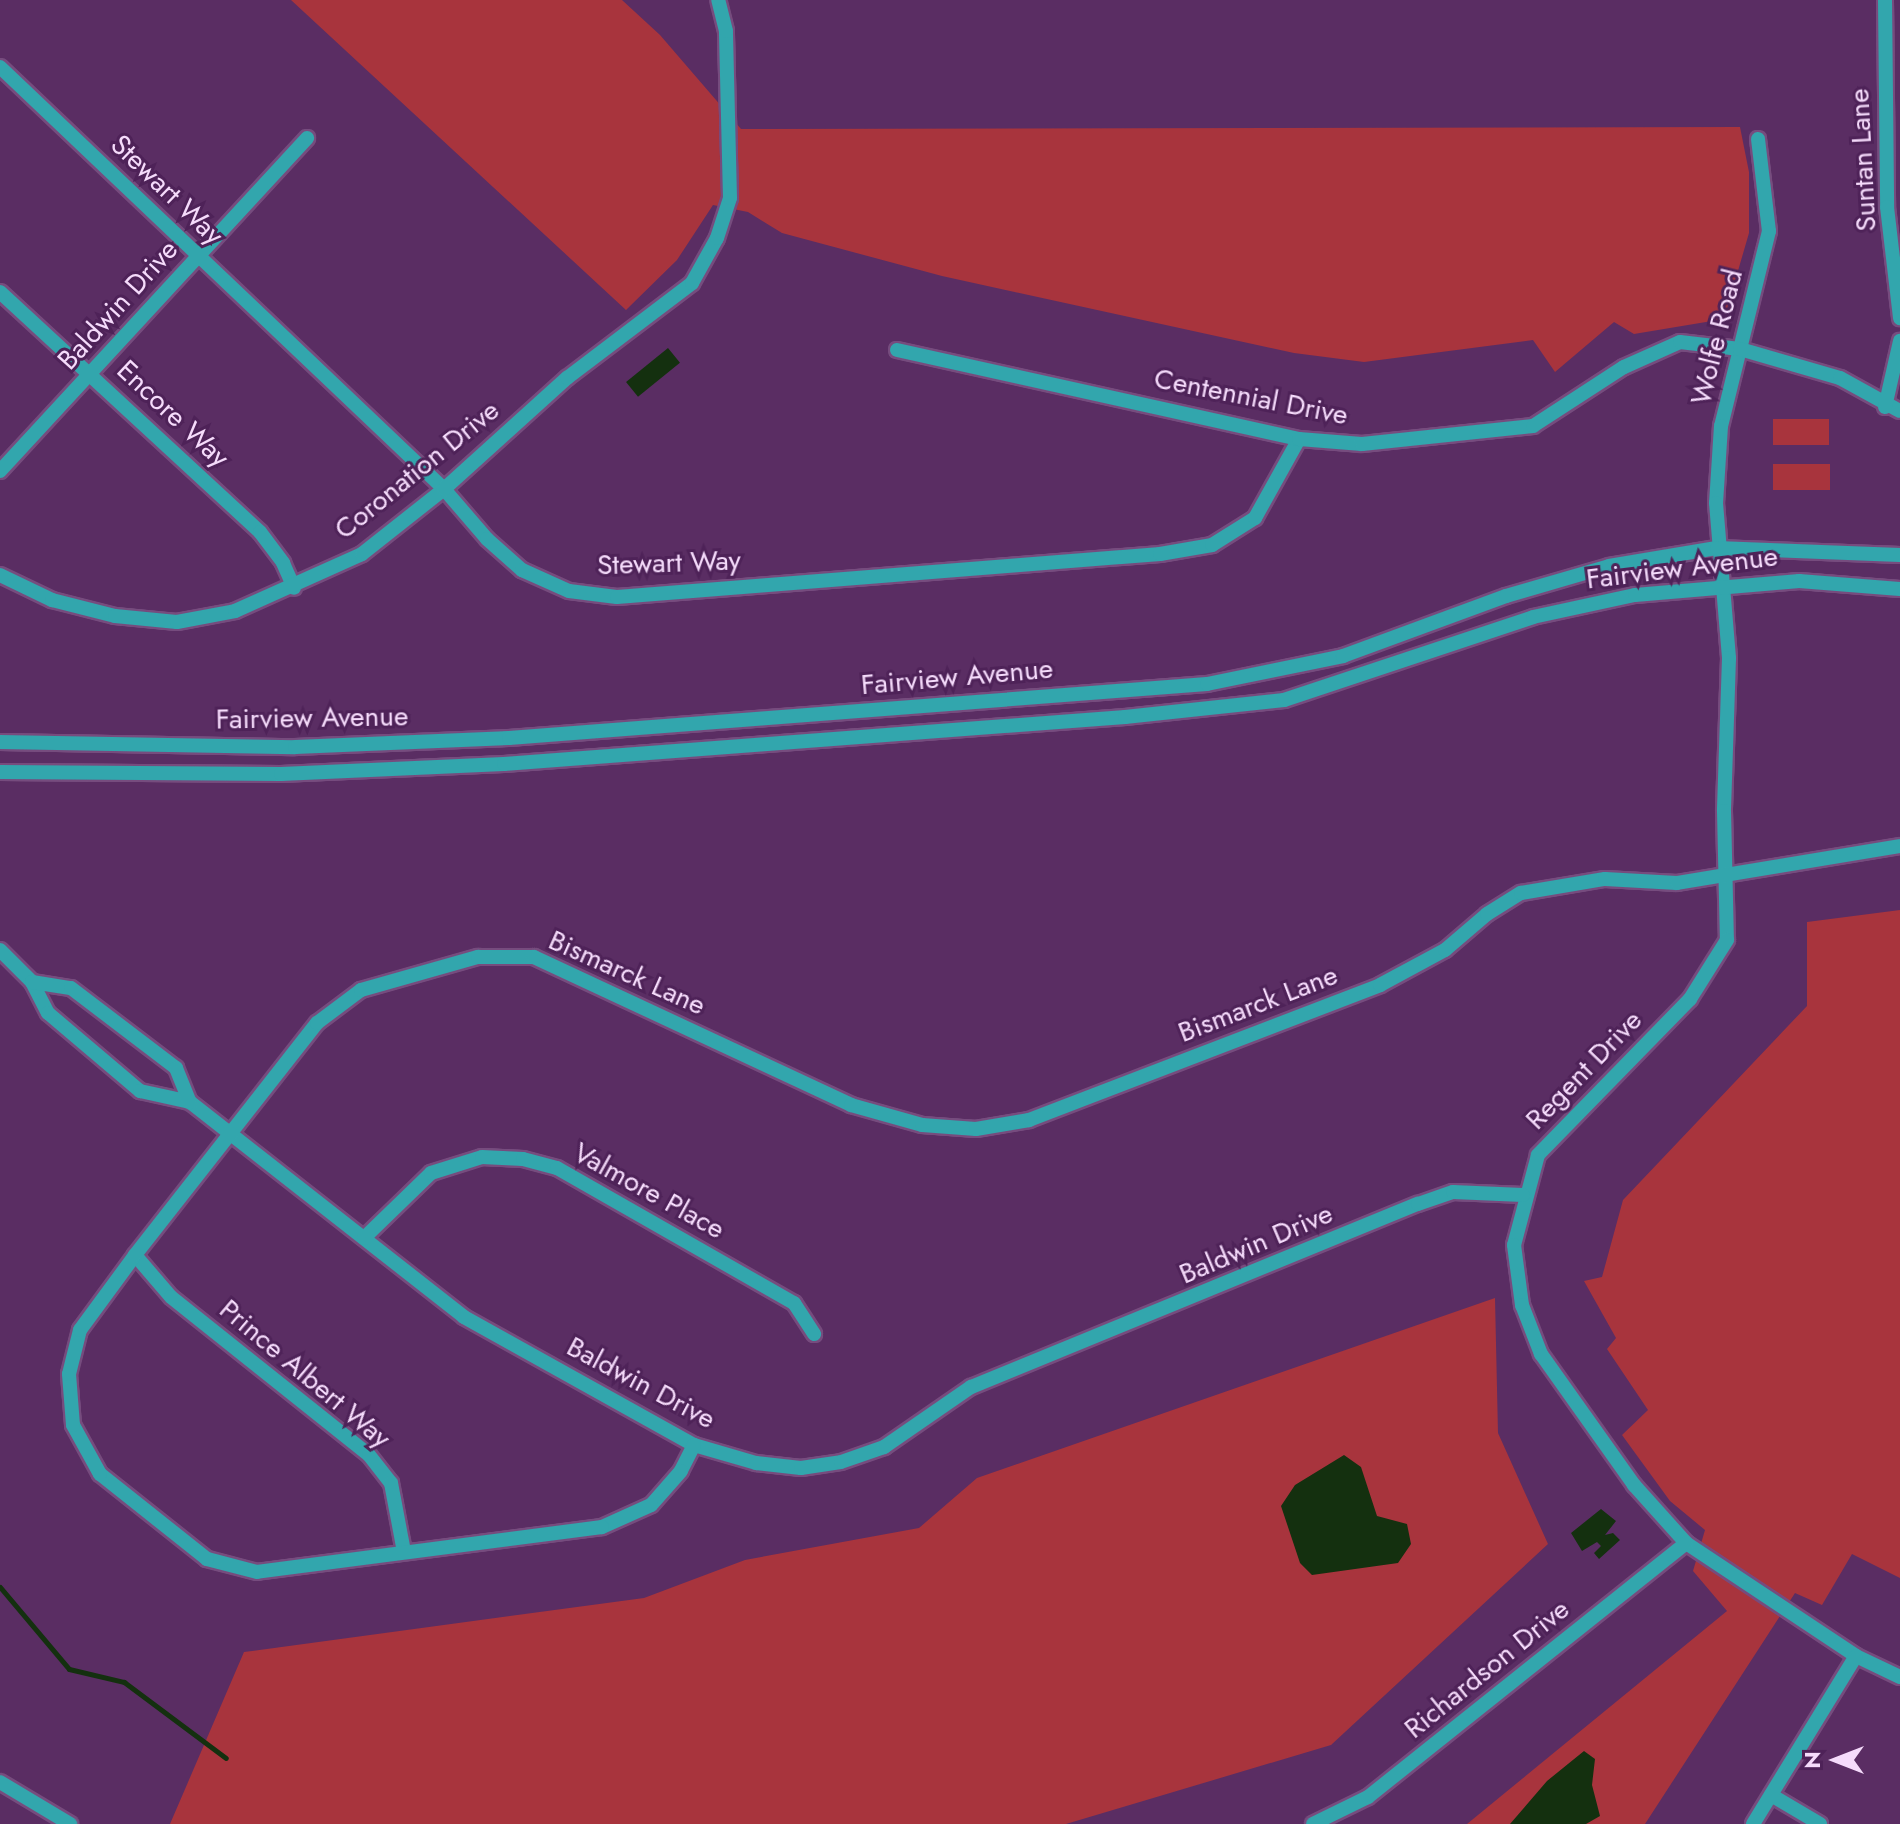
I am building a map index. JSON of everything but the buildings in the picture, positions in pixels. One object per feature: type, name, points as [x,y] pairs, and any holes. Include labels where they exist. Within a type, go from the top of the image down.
[{"type":"street","name":"Coronation Drive","points":[[0,575],[52,600],[115,616],[177,622],[235,611],[294,588],[362,554],[444,489],[567,378],[692,283],[717,238],[730,198],[726,31],[718,0]]},
{"type":"street","name":"Suntan Lane","points":[[1885,0],[1900,318]]},
{"type":"street","name":"Stewart Way","points":[[0,67],[444,489],[487,539],[522,570],[569,591],[617,597],[1160,554],[1212,545],[1255,518],[1299,439]]},
{"type":"street","name":"Baldwin Drive","points":[[0,471],[307,138]]},
{"type":"street","name":"Wolfe Road","points":[[1722,584],[1717,548],[1721,426],[1769,231],[1758,139]]},
{"type":"street","name":"Encore Way","points":[[0,292],[260,532],[294,588]]},
{"type":"street","points":[[1885,407],[1900,341]]},
{"type":"street","name":"Centennial Drive","points":[[897,350],[1299,439],[1362,444],[1533,426],[1624,367],[1680,342],[1740,349],[1840,378],[1885,407],[1900,411]]},
{"type":"street","name":"Fairview Avenue","points":[[0,742],[295,747],[494,739],[1207,684],[1343,656],[1506,596],[1609,566],[1717,548],[1900,555]]},
{"type":"street","name":"Fairview Avenue","points":[[0,772],[281,774],[504,764],[1268,702],[1533,617],[1622,597],[1722,584],[1799,581],[1900,589]]},
{"type":"street","name":"Regent Drive","points":[[1722,584],[1729,658],[1725,874],[1727,940],[1690,999],[1538,1155],[1523,1195],[1514,1245],[1522,1305],[1541,1354],[1634,1485],[1686,1543],[1856,1656],[1900,1677]]},
{"type":"street","name":"Bismarck Lane","points":[[694,1445],[681,1471],[651,1505],[602,1527],[257,1572],[207,1559],[100,1474],[73,1425],[69,1374],[80,1330],[135,1255],[317,1023],[361,990],[478,957],[534,957],[851,1105],[922,1125],[976,1129],[1029,1120],[1380,985],[1445,950],[1487,914],[1521,893],[1558,883],[1677,883],[1900,846]]},
{"type":"street","name":"Baldwin Drive","points":[[0,950],[32,982],[48,1013],[140,1091],[190,1102],[464,1317],[694,1445],[756,1463],[801,1468],[841,1462],[884,1447],[971,1387],[1418,1204],[1453,1192],[1523,1195]]},
{"type":"street","name":"Baldwin Drive","points":[[32,982],[71,988],[176,1068],[190,1102]]},
{"type":"street","name":"Valmore Place","points":[[364,1238],[431,1173],[482,1157],[523,1159],[557,1168],[794,1303],[814,1334]]},
{"type":"street","name":"Prince Albert Way","points":[[135,1255],[171,1297],[369,1455],[391,1483],[404,1552]]},
{"type":"street","name":"Richardson Drive","points":[[1313,1824],[1368,1797],[1686,1543]]},
{"type":"street","points":[[1753,1824],[1856,1656]]},
{"type":"street","points":[[0,1782],[70,1824]]},
{"type":"street","points":[[1771,1795],[1820,1824]]},
{"type":"shaded area","points":[[291,0],[622,0],[660,35],[741,129],[1740,127],[1749,172],[1749,233],[1724,319],[1634,334],[1614,322],[1555,372],[1533,340],[1364,362],[1294,353],[942,276],[782,233],[748,212],[713,205],[677,260],[626,310]]},
{"type":"shaded area","points":[[668,348],[680,363],[638,397],[626,382]]},
{"type":"shaded area","points":[[1773,419],[1829,419],[1829,445],[1773,445]]},
{"type":"shaded area","points":[[1773,464],[1830,464],[1830,490],[1773,490]]},
{"type":"shaded area","points":[[1900,910],[1900,1578],[1852,1554],[1822,1605],[1795,1593],[1645,1824],[1467,1824],[1727,1611],[1693,1571],[1705,1530],[1670,1501],[1622,1435],[1648,1410],[1607,1349],[1616,1338],[1584,1281],[1602,1277],[1623,1200],[1807,1006],[1807,922]]},
{"type":"shaded area","points":[[1495,1298],[1498,1433],[1548,1544],[1331,1745],[1066,1824],[170,1824],[244,1652],[644,1598],[745,1560],[919,1528],[977,1478]]},
{"type":"shaded area","points":[[1344,1455],[1361,1467],[1377,1516],[1407,1524],[1411,1544],[1398,1563],[1312,1575],[1300,1563],[1281,1506],[1295,1485]]},
{"type":"shaded area","points":[[1601,1509],[1616,1521],[1605,1535],[1613,1533],[1620,1540],[1599,1559],[1594,1553],[1601,1546],[1597,1542],[1582,1551],[1571,1533]]},
{"type":"shaded area","points":[[1584,1751],[1595,1759],[1592,1785],[1600,1816],[1586,1824],[1510,1824],[1547,1781]]},
{"type":"waterway","points":[[0,1587],[69,1669],[124,1682],[226,1758]]}]
